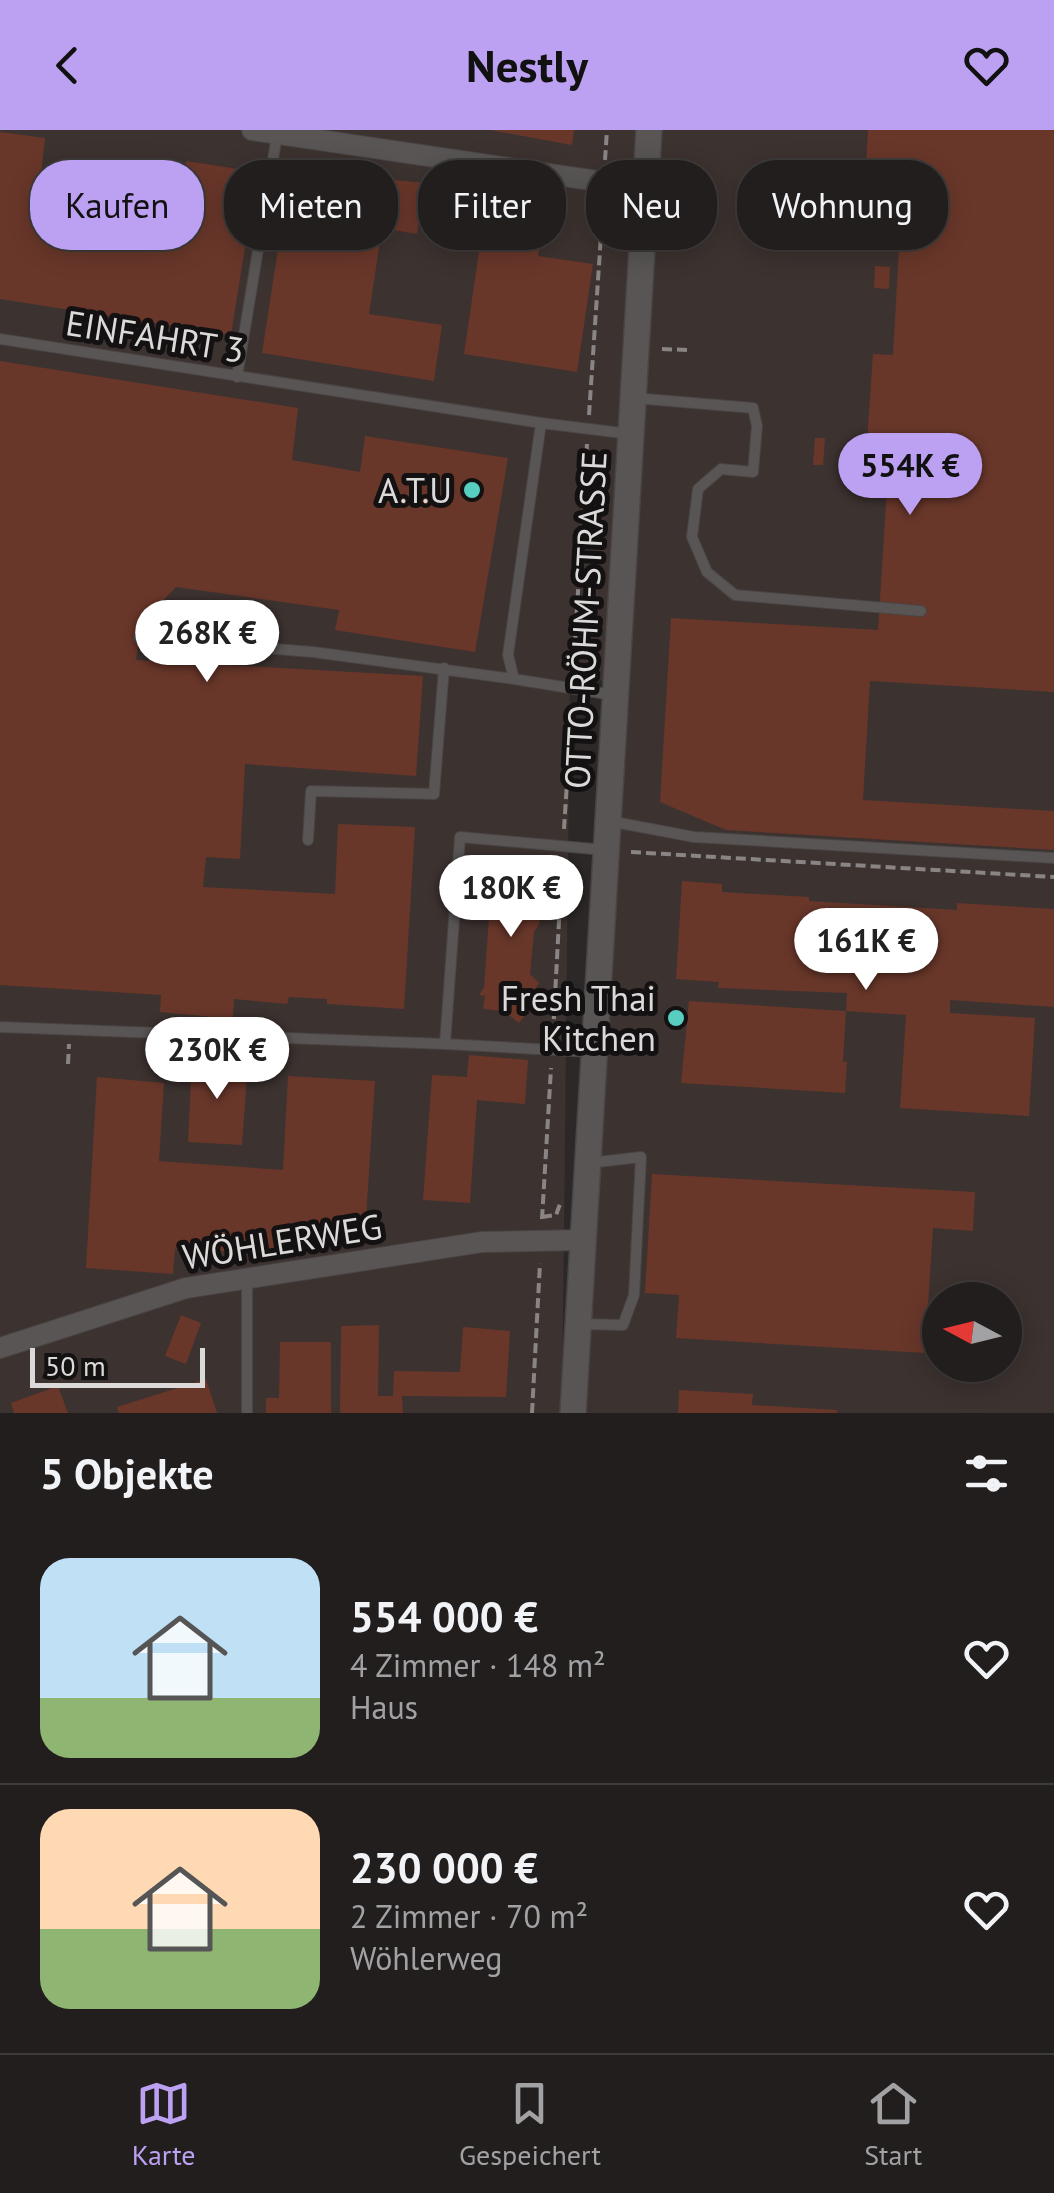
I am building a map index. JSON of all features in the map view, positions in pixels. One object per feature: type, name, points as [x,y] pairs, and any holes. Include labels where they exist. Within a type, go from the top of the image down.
[{"type":"street","points":[[252,130],[586,179]]},
{"type":"street","name":"OTTO-RÖHM-STRASSE","points":[[647,160],[649,130]]},
{"type":"street","name":"OTTO-RÖHM-STRASSE","points":[[573,1413],[642,250]]},
{"type":"street","name":"WÖHLERWEG","points":[[0,1348],[186,1288],[482,1242],[584,1240]]},
{"type":"lane","points":[[237,377],[277,134]]},
{"type":"lane","name":"EINFAHRT 3","points":[[0,338],[542,424],[631,434]]},
{"type":"lane","points":[[633,398],[753,408],[757,426],[754,472],[721,469],[698,489],[692,537],[707,572],[735,595],[921,610]]},
{"type":"lane","points":[[514,679],[508,655],[542,424]]},
{"type":"lane","points":[[139,638],[313,652],[616,696]]},
{"type":"lane","points":[[308,840],[311,791],[434,794],[444,668]]},
{"type":"lane","points":[[608,820],[694,837],[1054,858]]},
{"type":"lane","points":[[445,1044],[460,836],[606,850]]},
{"type":"lane","points":[[0,1027],[594,1052]]},
{"type":"lane","points":[[578,1324],[624,1325],[634,1295],[641,1157],[588,1164]]},
{"type":"lane","points":[[247,1280],[247,1413]]},
{"type":"path","points":[[655,349],[688,350]]},
{"type":"path","points":[[606,850],[1054,878]]},
{"type":"path","points":[[532,1413],[541,1240]]},
{"type":"shaded area","points":[[0,130],[1054,130],[1054,1413],[567,1413],[604,681],[570,676],[562,1413],[0,1413]]},
{"type":"building","points":[[490,130],[574,130],[572,145]]},
{"type":"building","points":[[868,130],[1054,130],[1054,692],[870,681],[863,800],[1054,811],[1054,850],[726,830],[660,802],[671,618],[878,630],[890,442],[867,441],[873,354],[893,355],[899,250],[948,250],[948,160],[866,160]]},
{"type":"building","points":[[0,132],[45,138],[43,160],[30,160],[30,250],[204,250],[204,164],[224,167],[224,250],[245,250],[231,335],[0,299]]},
{"type":"building","points":[[398,180],[418,182],[417,234],[398,231]]},
{"type":"building","points":[[278,250],[379,250],[369,314],[442,325],[434,381],[262,353]]},
{"type":"building","points":[[479,250],[539,250],[538,256],[593,264],[577,372],[464,354]]},
{"type":"building","points":[[875,266],[890,267],[889,289],[874,288]]},
{"type":"building","points":[[0,361],[298,408],[292,460],[360,472],[365,436],[508,458],[475,652],[335,630],[339,610],[176,587],[141,624],[136,660],[423,676],[416,776],[245,764],[240,859],[206,857],[203,887],[335,894],[338,824],[415,827],[404,1009],[327,1004],[327,999],[289,997],[287,1004],[234,999],[233,1019],[160,1012],[161,995],[0,985]]},
{"type":"building","points":[[815,438],[825,438],[823,465],[813,465]]},
{"type":"building","points":[[528,856],[534,863],[528,884],[536,885],[533,913],[540,922],[534,932],[530,974],[539,983],[527,1001],[529,1010],[519,1023],[504,1011],[483,1009],[485,996],[479,995],[484,987],[493,862],[517,865]]},
{"type":"building","points":[[682,881],[722,884],[722,892],[809,897],[809,901],[957,910],[957,903],[1054,909],[1054,1007],[950,1000],[950,1013],[1035,1018],[1029,1116],[900,1108],[906,1015],[846,1011],[847,993],[718,988],[719,982],[676,979]]},
{"type":"building","points":[[689,1001],[846,1011],[845,1093],[681,1083]]},
{"type":"building","points":[[469,1055],[528,1060],[525,1104],[477,1100],[470,1203],[423,1200],[432,1075],[467,1077]]},
{"type":"building","points":[[192,1058],[248,1063],[242,1145],[188,1142]]},
{"type":"building","points":[[288,1076],[375,1081],[365,1232],[300,1230],[297,1255],[175,1249],[173,1274],[86,1268],[97,1077],[164,1083],[159,1161],[283,1170]]},
{"type":"building","points":[[652,1174],[975,1192],[973,1231],[933,1228],[930,1282],[922,1282],[922,1353],[676,1338],[679,1295],[645,1293]]},
{"type":"building","points":[[181,1315],[201,1323],[186,1364],[165,1356]]},
{"type":"building","points":[[379,1325],[378,1396],[393,1396],[394,1371],[460,1372],[463,1327],[510,1331],[506,1397],[402,1396],[403,1413],[340,1413],[341,1326]]},
{"type":"building","points":[[280,1342],[331,1342],[331,1413],[266,1413],[266,1398],[279,1398]]},
{"type":"building","points":[[206,1379],[217,1413],[119,1413],[117,1407]]},
{"type":"building","points":[[58,1386],[68,1413],[14,1413],[11,1403]]},
{"type":"building","points":[[679,1390],[753,1394],[752,1405],[837,1413],[678,1413]]},
{"type":"place","name":"A.T.U","points":[[472,490]]},
{"type":"place","name":"Fresh Thai Kitchen","points":[[676,1018]]}]
